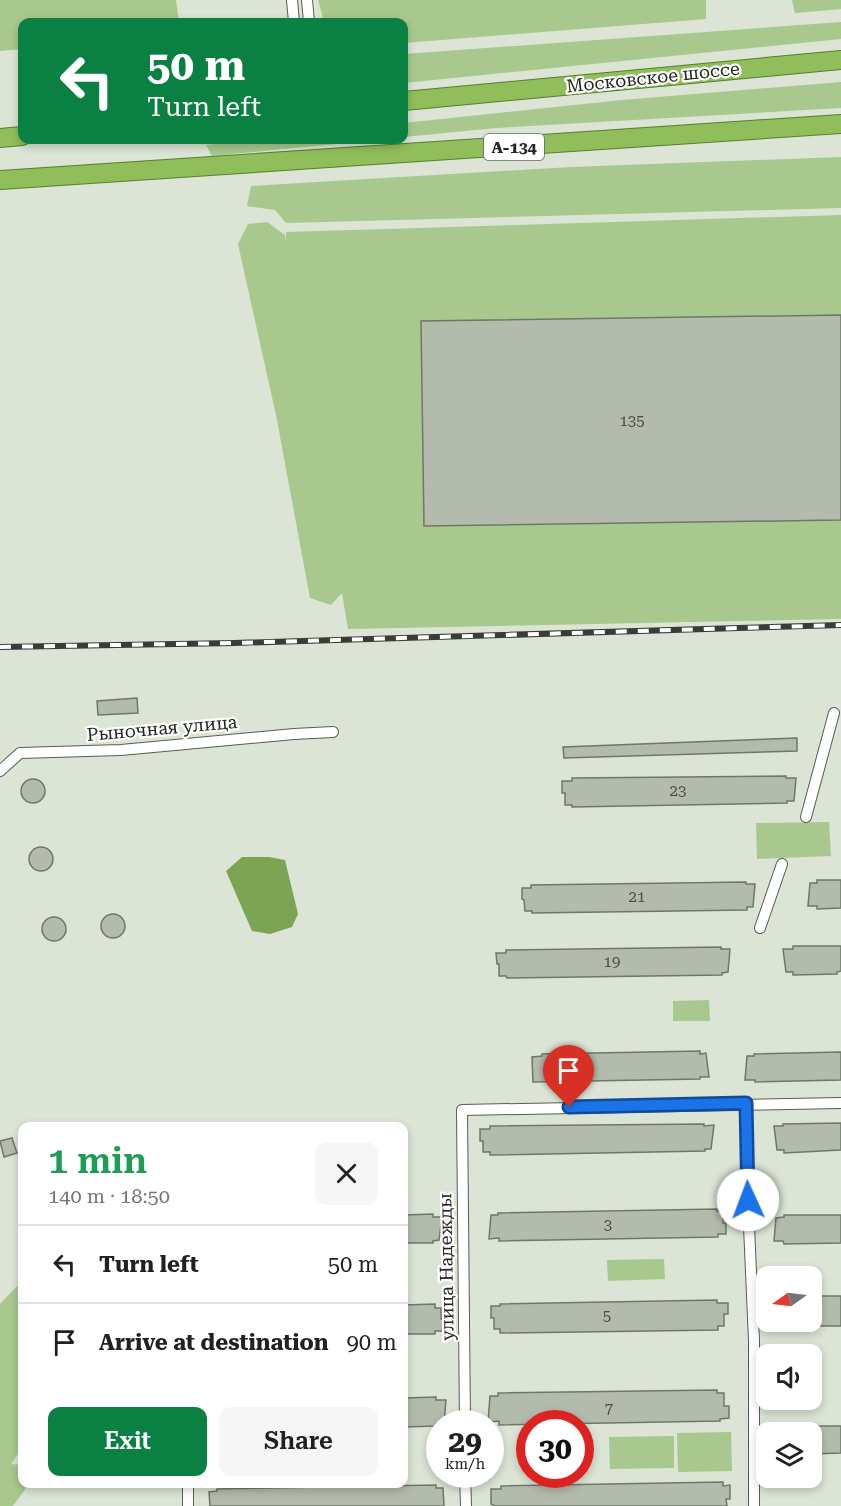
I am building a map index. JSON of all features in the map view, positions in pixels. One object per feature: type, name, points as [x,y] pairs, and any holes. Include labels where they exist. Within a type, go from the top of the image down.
[{"type":"highway","name":"Московское шоссе","points":[[409,99],[466,96],[667,74],[841,60]]},
{"type":"highway","name":"А-134","points":[[0,180],[841,124]]},
{"type":"highway","points":[[0,137],[18,135]]},
{"type":"street","points":[[292,0],[294,18]]},
{"type":"street","points":[[307,0],[309,18]]},
{"type":"street","points":[[806,817],[834,713]]},
{"type":"street","name":"Рыночная улица","points":[[0,771],[20,753],[121,750],[333,732]]},
{"type":"street","points":[[760,928],[782,864]]},
{"type":"street","points":[[754,1506],[753,1337],[746,1103],[841,1103]]},
{"type":"street","name":"улица Надежды","points":[[465,1410],[462,1110],[746,1103]]},
{"type":"street","points":[[188,1488],[188,1506]]},
{"type":"street","points":[[465,1488],[466,1506]]},
{"type":"shaded area","points":[[0,0],[176,0],[178,18],[18,18],[18,49],[0,51]]},
{"type":"shaded area","points":[[318,0],[706,0],[706,19],[408,43],[408,18],[323,18]]},
{"type":"shaded area","points":[[792,0],[841,0],[841,9],[795,13]]},
{"type":"shaded area","points":[[841,22],[841,39],[408,83],[408,54]]},
{"type":"shaded area","points":[[841,82],[841,108],[496,128],[408,137],[408,123],[622,100]]},
{"type":"shaded area","points":[[216,144],[336,144],[212,156],[206,145]]},
{"type":"shaded area","points":[[841,157],[841,208],[286,223],[275,210],[247,206],[251,186],[571,167]]},
{"type":"shaded area","points":[[841,215],[841,619],[348,629],[342,593],[331,605],[310,598],[276,415],[238,244],[248,224],[267,222],[285,235],[286,241],[286,232]]},
{"type":"shaded area","points":[[829,822],[831,856],[757,859],[756,823]]},
{"type":"shaded area","points":[[242,857],[269,857],[285,860],[298,914],[292,927],[270,934],[252,931],[226,871]]},
{"type":"shaded area","points":[[709,1000],[710,1021],[673,1021],[673,1001]]},
{"type":"shaded area","points":[[664,1259],[665,1279],[608,1281],[607,1260]]},
{"type":"shaded area","points":[[18,1285],[18,1454],[11,1464],[18,1465],[18,1488],[26,1488],[13,1506],[0,1506],[0,1304]]},
{"type":"shaded area","points":[[731,1432],[732,1471],[678,1472],[677,1433]]},
{"type":"shaded area","points":[[674,1436],[674,1468],[610,1469],[609,1437]]},
{"type":"building","points":[[841,315],[841,520],[424,526],[421,321]]},
{"type":"building","points":[[137,698],[138,713],[98,715],[97,701]]},
{"type":"building","points":[[797,738],[797,751],[564,758],[563,747]]},
{"type":"building","points":[[786,776],[786,778],[796,778],[794,801],[787,801],[787,803],[572,807],[572,805],[565,805],[565,793],[562,793],[562,781],[572,781],[572,778]]},
{"type":"building","points":[[33,779],[41,783],[45,791],[41,799],[33,803],[25,799],[21,791],[25,783]]},
{"type":"building","points":[[41,847],[49,851],[53,859],[49,867],[41,871],[33,867],[29,859],[33,851]]},
{"type":"building","points":[[817,880],[841,880],[841,908],[817,909],[817,906],[808,906],[810,883],[817,883]]},
{"type":"building","points":[[746,882],[746,884],[755,884],[753,907],[747,907],[747,910],[532,913],[532,911],[525,911],[522,899],[522,888],[531,888],[531,885]]},
{"type":"building","points":[[113,914],[121,918],[125,926],[121,934],[113,938],[105,934],[101,926],[105,918]]},
{"type":"building","points":[[54,917],[62,921],[66,929],[62,937],[54,941],[46,937],[42,929],[46,921]]},
{"type":"building","points":[[793,946],[841,946],[841,971],[837,974],[793,975],[793,972],[786,972],[783,949],[793,949]]},
{"type":"building","points":[[721,947],[721,949],[730,949],[728,972],[722,975],[507,978],[499,976],[496,953],[506,953],[506,950]]},
{"type":"building","points":[[700,1051],[700,1054],[706,1053],[709,1077],[700,1077],[700,1079],[533,1082],[532,1057],[542,1056],[542,1054]]},
{"type":"building","points":[[841,1052],[841,1080],[755,1082],[755,1080],[745,1080],[747,1056]]},
{"type":"building","points":[[841,1123],[841,1150],[784,1153],[784,1150],[777,1150],[774,1126]]},
{"type":"building","points":[[704,1124],[704,1126],[714,1125],[711,1149],[705,1149],[705,1151],[490,1155],[490,1152],[483,1152],[483,1141],[480,1141],[480,1129],[490,1129],[490,1126]]},
{"type":"building","points":[[12,1138],[17,1153],[4,1157],[0,1141]]},
{"type":"building","points":[[717,1209],[717,1211],[723,1211],[723,1223],[726,1223],[726,1234],[718,1234],[718,1237],[499,1241],[499,1238],[489,1239],[491,1215],[498,1215],[498,1213]]},
{"type":"building","points":[[433,1214],[433,1217],[442,1217],[439,1240],[433,1243],[408,1243],[408,1215]]},
{"type":"building","points":[[784,1215],[841,1215],[841,1243],[784,1244],[783,1241],[774,1241],[776,1218],[784,1217]]},
{"type":"building","points":[[822,1296],[841,1296],[841,1326],[822,1326]]},
{"type":"building","points":[[717,1300],[717,1303],[728,1303],[728,1314],[724,1314],[724,1326],[718,1326],[718,1330],[500,1333],[500,1329],[494,1329],[494,1318],[491,1318],[491,1306],[500,1306],[500,1304]]},
{"type":"building","points":[[435,1304],[435,1308],[441,1308],[441,1319],[445,1319],[445,1331],[435,1331],[435,1334],[408,1334],[408,1305]]},
{"type":"building","points":[[717,1390],[717,1393],[724,1393],[724,1406],[729,1406],[729,1418],[720,1419],[720,1421],[594,1423],[594,1410],[516,1410],[516,1425],[504,1425],[504,1410],[489,1410],[490,1396],[498,1396],[498,1393]]},
{"type":"building","points":[[436,1397],[436,1400],[446,1400],[445,1410],[426,1410],[426,1426],[408,1427],[408,1398]]},
{"type":"building","points":[[822,1426],[841,1426],[841,1453],[822,1454]]},
{"type":"building","points":[[723,1482],[723,1486],[730,1485],[730,1499],[726,1499],[727,1506],[495,1506],[491,1504],[491,1489],[501,1489],[504,1486],[594,1488],[594,1484]]},
{"type":"building","points":[[426,1485],[426,1488],[443,1488],[444,1506],[210,1506],[209,1492],[217,1491],[217,1489],[408,1488],[408,1486]]},
{"type":"railway","points":[[0,647],[234,643],[841,625]]},
{"type":"route","points":[[569,1107],[746,1103],[748,1200]]}]
